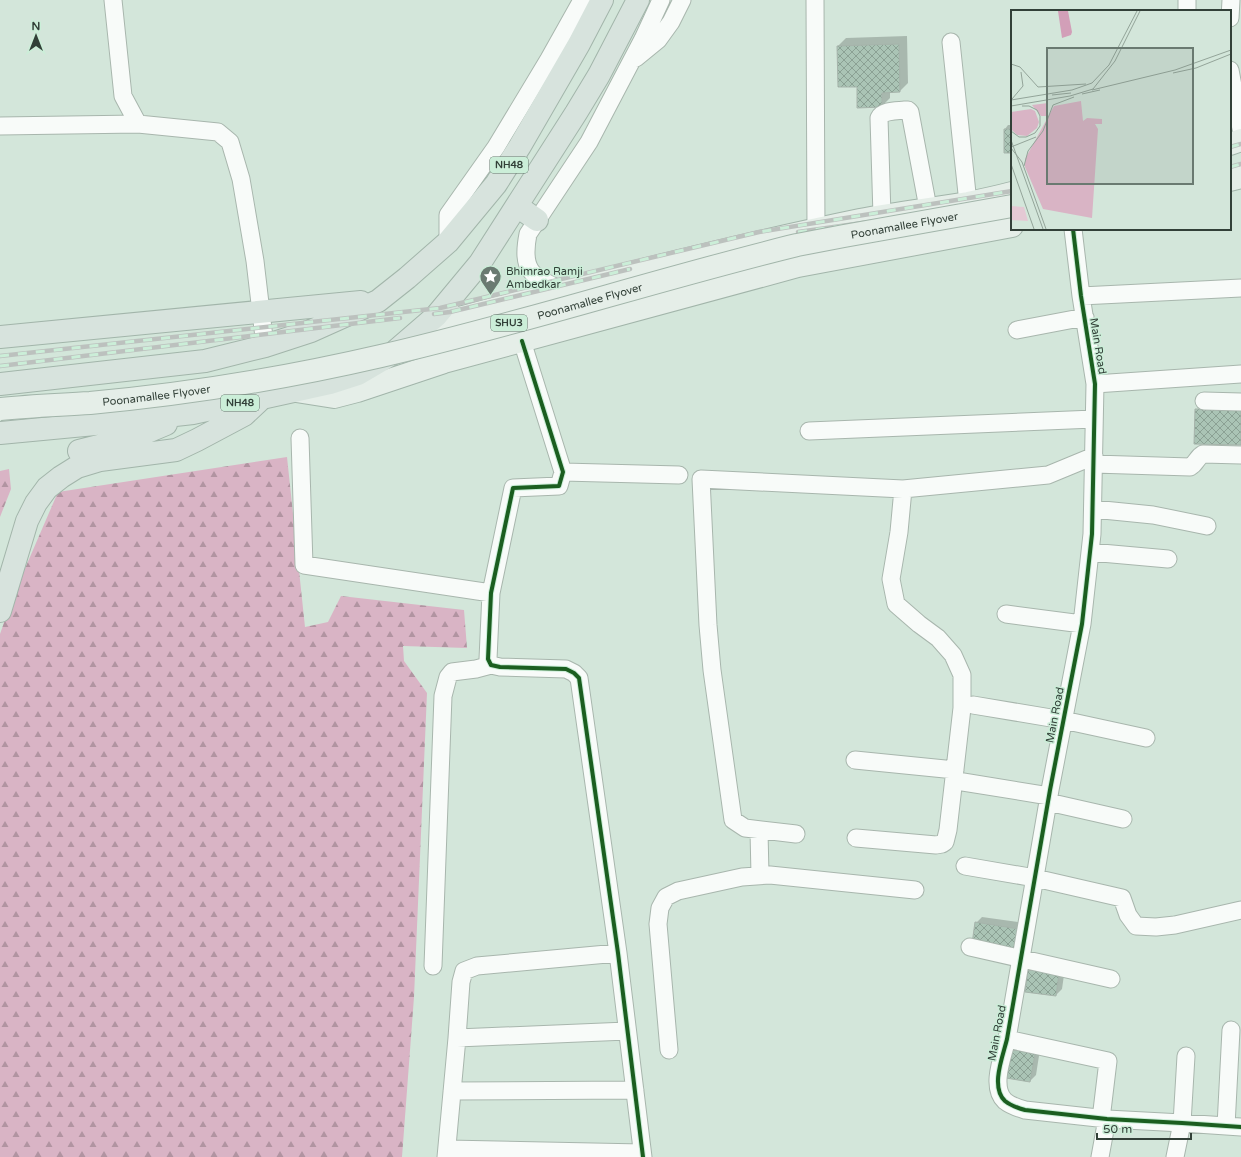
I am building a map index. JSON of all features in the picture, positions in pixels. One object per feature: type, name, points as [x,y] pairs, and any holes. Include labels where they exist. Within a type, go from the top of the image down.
[{"type":"highway","name":"NH48","points":[[0,384],[205,361],[265,346],[311,331],[378,301],[448,242],[496,184],[579,44],[602,0]]},
{"type":"highway","name":"NH48","points":[[0,433],[193,413],[330,383],[358,374],[392,354],[436,316],[480,263],[599,75],[638,0]]},
{"type":"highway","points":[[517,206],[537,220]]},
{"type":"highway","points":[[0,337],[378,301]]},
{"type":"highway","points":[[0,610],[28,521],[36,503],[47,488],[61,476],[77,467],[100,460],[176,450],[244,415],[262,398]]},
{"type":"highway","points":[[0,568],[18,508],[29,491],[45,472],[62,460],[82,450],[135,437],[193,413]]},
{"type":"main road","points":[[1231,144],[1241,140]]},
{"type":"main road","points":[[448,361],[442,334],[447,326],[459,318],[562,290],[728,249],[882,216],[968,203],[1011,193]]},
{"type":"main road","name":"Poonamallee Flyover","points":[[0,409],[91,403],[199,390],[318,369],[381,356],[452,338],[797,245],[1011,206]]},
{"type":"main road","name":"SHU3","points":[[293,391],[334,397],[357,391],[448,361],[522,340],[798,266],[1011,226]]},
{"type":"street","points":[[113,0],[123,96],[138,124]]},
{"type":"street","points":[[448,242],[448,214],[496,148],[582,0]]},
{"type":"street","points":[[562,290],[542,282],[534,276],[527,266],[526,246],[528,234],[589,142],[661,0]]},
{"type":"street","points":[[630,63],[658,40],[671,22],[682,0]]},
{"type":"street","points":[[815,0],[816,230]]},
{"type":"street","points":[[1230,10],[1231,0]]},
{"type":"street","points":[[951,42],[968,203]]},
{"type":"street","points":[[1231,75],[1241,129]]},
{"type":"street","points":[[882,216],[879,118],[884,113],[905,110],[910,112],[928,208]]},
{"type":"street","points":[[0,126],[138,124],[218,132],[230,142],[242,187],[255,261],[265,346]]},
{"type":"street","name":"Main Road","points":[[1073,230],[1081,296],[1095,384],[1092,534],[1082,624],[1048,799],[1007,1039],[998,1073],[998,1090],[1005,1101],[1014,1107],[1025,1110],[1104,1119],[1234,1127]]},
{"type":"street","points":[[1081,296],[1241,288]]},
{"type":"street","points":[[1016,330],[1084,317]]},
{"type":"street","points":[[491,665],[488,659],[492,593],[513,488],[559,486],[563,472],[522,340]]},
{"type":"street","points":[[1095,384],[1241,374]]},
{"type":"street","points":[[1204,401],[1241,402]]},
{"type":"street","points":[[809,431],[1094,419]]},
{"type":"street","points":[[300,438],[304,565],[492,593]]},
{"type":"street","points":[[796,834],[759,831],[745,828],[732,820],[711,663],[701,479],[903,488],[1048,476],[1094,460],[1190,467],[1193,465],[1198,456],[1203,454],[1241,455]]},
{"type":"street","points":[[563,472],[679,476]]},
{"type":"street","points":[[856,838],[942,844],[945,842],[948,830],[959,776],[962,675],[953,655],[938,638],[896,604],[891,579],[899,532],[903,488]]},
{"type":"street","points":[[1093,509],[1153,515],[1207,526]]},
{"type":"street","points":[[1090,552],[1168,559]]},
{"type":"street","points":[[1006,614],[1082,624]]},
{"type":"street","points":[[433,966],[443,696],[448,677],[452,672],[476,669],[491,665],[500,667],[566,669],[574,673],[578,678],[618,953],[642,1155],[446,1153],[461,982],[464,971],[478,966],[618,953]]},
{"type":"street","points":[[973,705],[1063,720],[1146,738]]},
{"type":"street","points":[[855,760],[959,776],[1123,819]]},
{"type":"street","points":[[759,831],[760,876]]},
{"type":"street","points":[[965,866],[1035,878],[1122,898],[1128,915],[1136,926],[1156,927],[1175,925],[1241,910]]},
{"type":"street","points":[[669,1050],[658,924],[660,908],[666,897],[678,891],[742,877],[770,875],[915,890]]},
{"type":"street","points":[[970,947],[1111,979]]},
{"type":"street","points":[[1231,1030],[1234,1127]]},
{"type":"street","points":[[457,1038],[627,1031]]},
{"type":"street","points":[[1007,1039],[1108,1061],[1100,1157]]},
{"type":"street","points":[[1175,1157],[1182,1123],[1186,1056]]},
{"type":"street","points":[[452,1091],[635,1090]]},
{"type":"green space","points":[[287,457],[305,627],[328,622],[341,596],[464,610],[467,648],[403,646],[404,661],[427,693],[414,997],[402,1157],[0,1157],[0,634],[14,594],[58,492]]},
{"type":"green space","points":[[9,469],[11,489],[0,517],[0,471]]},
{"type":"building","points":[[899,44],[900,92],[882,93],[882,107],[857,108],[857,87],[838,87],[837,46]]},
{"type":"building","points":[[1004,129],[1011,129],[1011,153],[1004,153]]},
{"type":"building","points":[[1195,409],[1241,409],[1241,445],[1194,444]]},
{"type":"building","points":[[975,922],[1019,929],[1016,951],[972,944]]},
{"type":"building","points":[[1028,969],[1059,974],[1056,996],[1025,992]]},
{"type":"building","points":[[1011,1045],[1036,1049],[1030,1082],[1006,1078]]},
{"type":"railway","points":[[1231,147],[1241,144]]},
{"type":"railway","points":[[1231,167],[1241,164]]},
{"type":"railway","points":[[0,356],[440,308],[759,232],[1011,191]]},
{"type":"railway","points":[[798,232],[1011,202]]},
{"type":"railway","points":[[434,314],[450,312],[630,269]]},
{"type":"railway","points":[[0,366],[400,318]]},
{"type":"cycle path","points":[[1073,230],[1081,296],[1095,384],[1092,534],[1082,624],[1050,790],[1007,1039],[999,1071],[998,1088],[1005,1101],[1012,1106],[1025,1110],[1107,1119],[1241,1127]]},
{"type":"cycle path","points":[[522,341],[563,472],[559,486],[513,488],[491,593],[488,659],[491,665],[500,667],[566,669],[574,673],[579,678],[618,953],[643,1157]]},
{"type":"place","name":"Bhimrao Ramji Ambedkar","points":[[491,296]]}]
